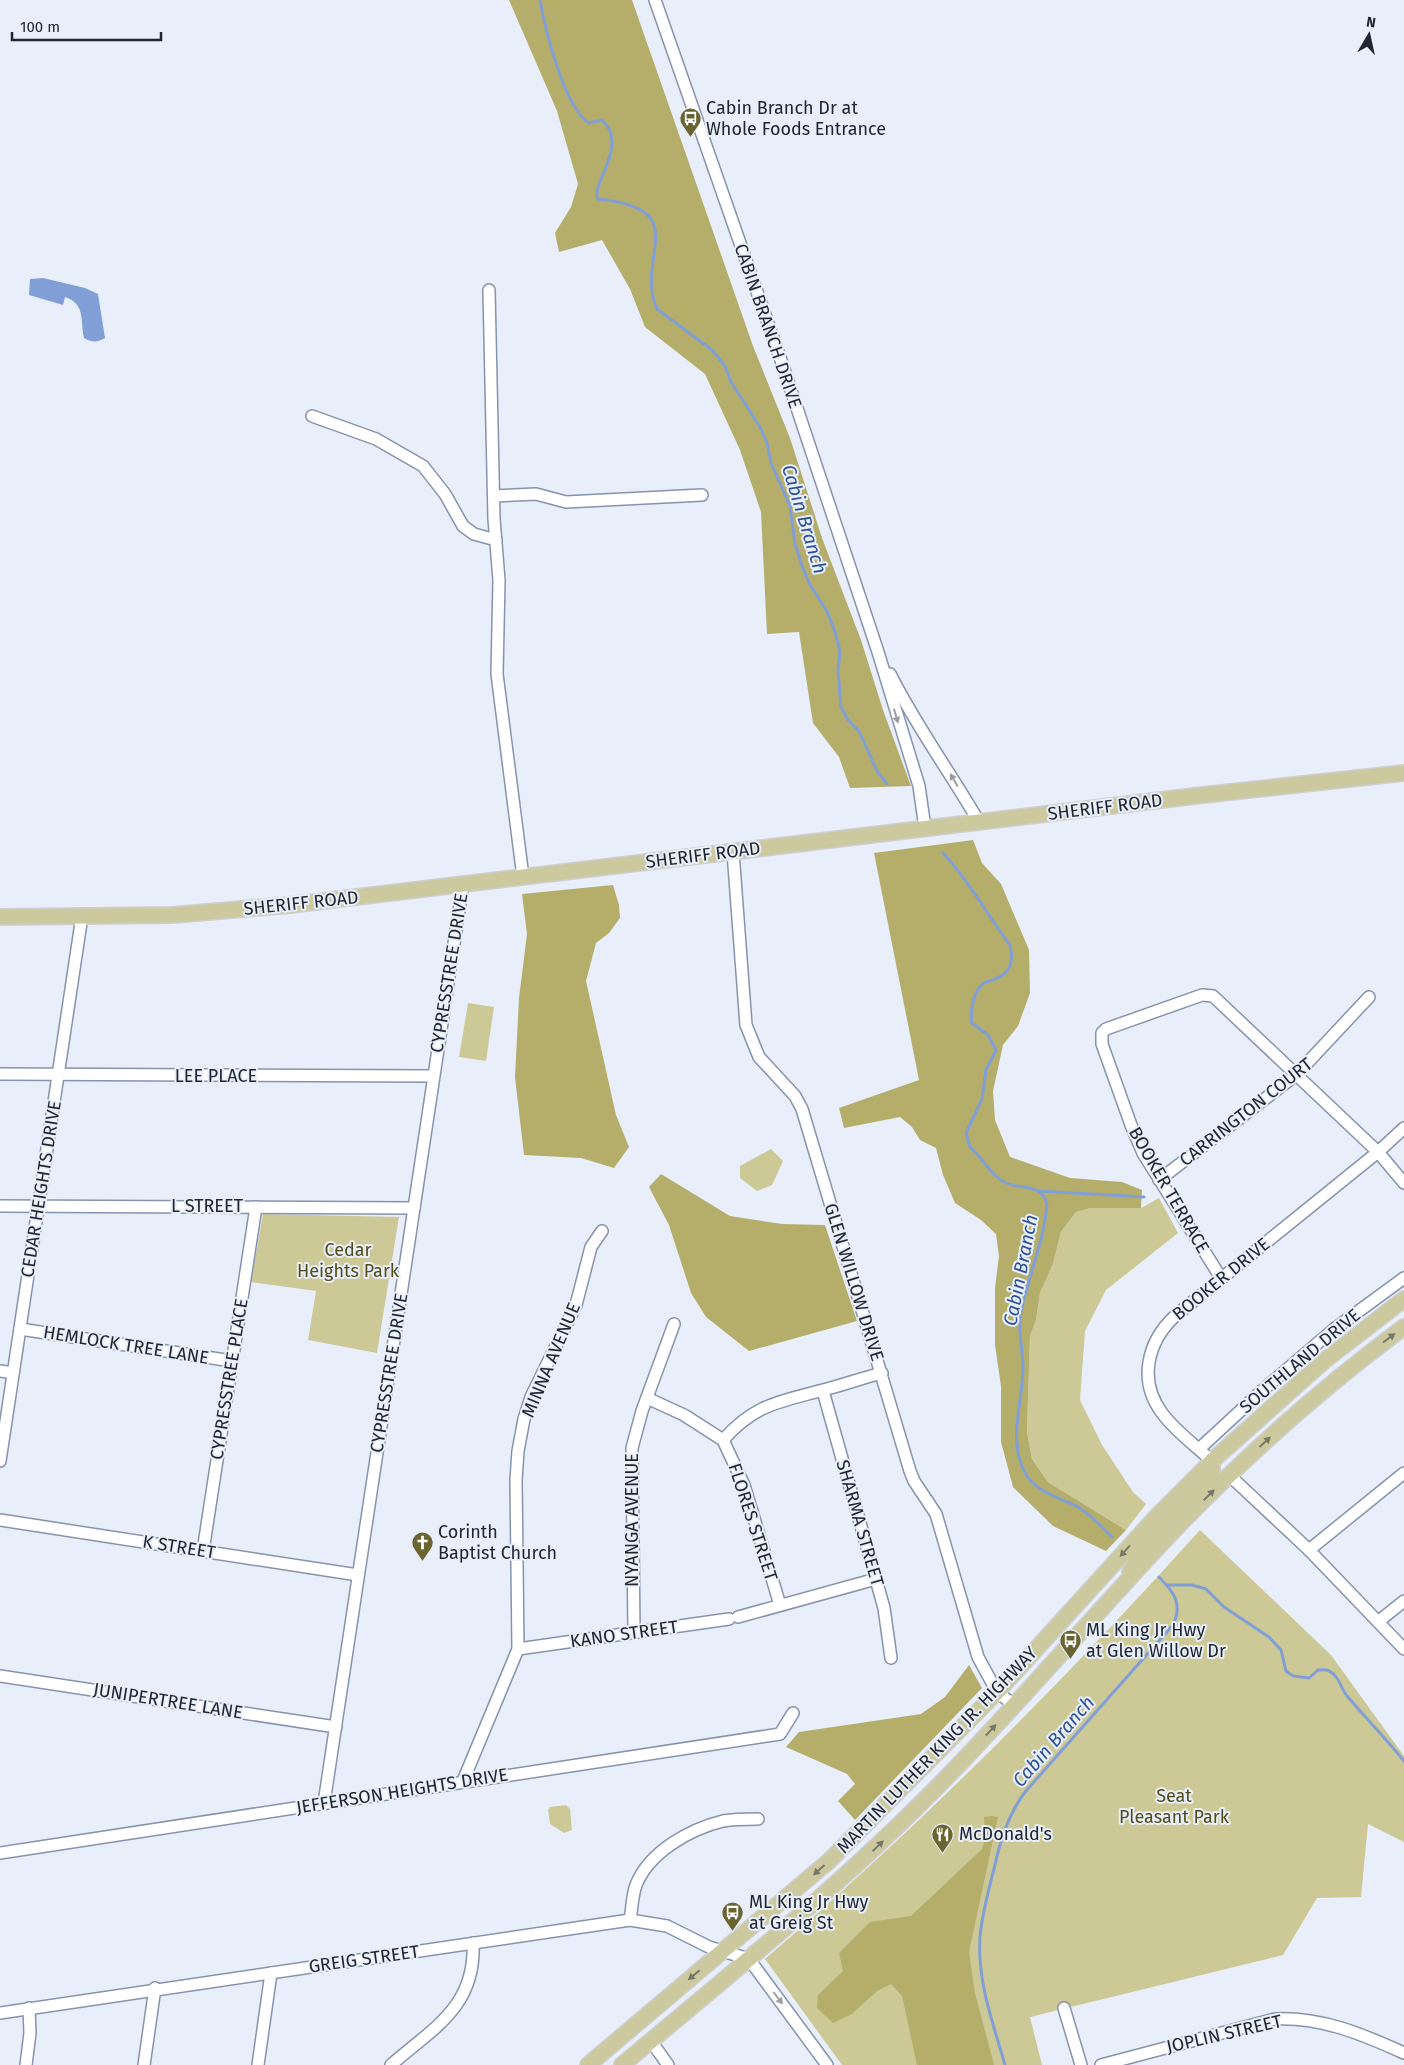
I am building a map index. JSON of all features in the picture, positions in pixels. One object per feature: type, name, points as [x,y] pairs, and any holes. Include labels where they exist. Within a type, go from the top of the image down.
[{"type":"main road","name":"SHERIFF ROAD","points":[[0,917],[226,911],[1404,773]]},
{"type":"main road","name":"MARTIN LUTHER KING JR. HIGHWAY","points":[[588,2065],[829,1861],[997,1692],[1158,1515],[1212,1461],[1352,1338],[1404,1299]]},
{"type":"main road","name":"MARTIN LUTHER KING JR. HIGHWAY","points":[[622,2065],[749,1959],[875,1849],[1014,1705],[1229,1475],[1322,1392],[1404,1327]]},
{"type":"main road","points":[[1229,1475],[1225,1470],[1225,1460],[1289,1401],[1299,1388],[1301,1382]]},
{"type":"main road","points":[[1128,1581],[1131,1568],[1140,1552],[1207,1480],[1212,1471],[1212,1461]]},
{"type":"street","name":"CABIN BRANCH DRIVE","points":[[655,0],[783,366],[878,652],[920,786],[925,828]]},
{"type":"street","points":[[489,290],[494,496],[500,608],[496,674],[522,877]]},
{"type":"street","points":[[312,416],[376,439],[424,466],[445,494],[463,526],[474,534],[496,540]]},
{"type":"street","points":[[494,496],[536,494],[566,502],[702,495]]},
{"type":"street","name":"CABIN BRANCH DRIVE","points":[[878,652],[914,720],[950,772],[979,822]]},
{"type":"street","name":"GLEN WILLOW DRIVE","points":[[733,852],[744,1009],[750,1039],[764,1064],[795,1096],[802,1109],[910,1471],[918,1488],[936,1514],[978,1657],[997,1692],[1014,1705]]},
{"type":"street","name":"CYPRESSTREE DRIVE","points":[[324,1803],[463,884]]},
{"type":"street","name":"CEDAR HEIGHTS DRIVE","points":[[0,1461],[82,916]]},
{"type":"street","name":"BOOKER TERRACE","points":[[1221,1278],[1159,1180],[1136,1138],[1102,1044],[1102,1032],[1112,1026],[1202,995],[1209,995],[1216,998],[1296,1075]]},
{"type":"street","name":"CARRINGTON COURT","points":[[1159,1180],[1296,1075],[1370,997]]},
{"type":"street","name":"LEE PLACE","points":[[0,1074],[433,1076]]},
{"type":"street","points":[[1296,1075],[1378,1152],[1404,1182]]},
{"type":"street","name":"BOOKER DRIVE","points":[[1212,1461],[1172,1424],[1155,1402],[1148,1378],[1148,1365],[1153,1344],[1164,1326],[1378,1152],[1404,1128]]},
{"type":"street","name":"L STREET","points":[[0,1206],[414,1208]]},
{"type":"street","name":"CYPRESSTREE PLACE","points":[[203,1551],[256,1207]]},
{"type":"street","name":"MINNA AVENUE","points":[[462,1781],[518,1650],[516,1480],[521,1436],[531,1397],[573,1312],[591,1247],[602,1231]]},
{"type":"street","name":"SOUTHLAND DRIVE","points":[[1199,1449],[1264,1389],[1334,1330],[1404,1278]]},
{"type":"street","name":"NYANGA AVENUE","points":[[634,1632],[631,1454],[636,1430],[674,1324]]},
{"type":"street","name":"HEMLOCK TREE LANE","points":[[20,1329],[232,1361]]},
{"type":"street","points":[[0,1371],[13,1373]]},
{"type":"street","points":[[648,1398],[684,1415],[723,1440],[743,1419],[755,1411],[792,1397],[823,1391],[882,1373]]},
{"type":"street","name":"SHARMA STREET","points":[[823,1391],[887,1620],[891,1658]]},
{"type":"street","name":"FLORES STREET","points":[[723,1440],[744,1485],[780,1605]]},
{"type":"street","points":[[1309,1550],[1404,1473]]},
{"type":"street","points":[[1229,1475],[1309,1550],[1379,1620],[1404,1649]]},
{"type":"street","name":"K STREET","points":[[0,1520],[358,1575]]},
{"type":"street","name":"KANO STREET","points":[[518,1650],[734,1618],[876,1579]]},
{"type":"street","points":[[1379,1620],[1404,1601]]},
{"type":"street","name":"JUNIPERTREE LANE","points":[[0,1676],[336,1727]]},
{"type":"street","name":"JEFFERSON HEIGHTS DRIVE","points":[[0,1853],[780,1734],[793,1713]]},
{"type":"street","points":[[630,1920],[635,1887],[646,1869],[668,1847],[690,1833],[724,1821],[758,1819]]},
{"type":"street","name":"GREIG STREET","points":[[0,2013],[155,1988],[271,1973],[630,1920],[667,1926],[722,1951]]},
{"type":"street","points":[[391,2065],[430,2033],[459,2004],[472,1973],[474,1943]]},
{"type":"street","points":[[722,1951],[749,1959],[827,2065]]},
{"type":"street","points":[[258,2065],[271,1973]]},
{"type":"street","points":[[144,2065],[155,1988]]},
{"type":"street","points":[[26,2065],[30,2033],[29,2008]]},
{"type":"street","points":[[1064,2008],[1081,2065]]},
{"type":"street","name":"JOPLIN STREET","points":[[1101,2065],[1275,2019],[1300,2019],[1346,2028],[1404,2053]]},
{"type":"street","points":[[651,2041],[668,2065]]},
{"type":"green space","points":[[468,1003],[494,1007],[486,1061],[459,1057]]},
{"type":"green space","points":[[771,1149],[783,1161],[772,1185],[757,1191],[740,1178],[740,1166]]},
{"type":"green space","points":[[1159,1198],[1178,1233],[1106,1290],[1085,1331],[1080,1400],[1102,1445],[1133,1492],[1146,1504],[1126,1530],[1048,1482],[1032,1459],[1027,1432],[1030,1336],[1036,1320],[1040,1293],[1053,1264],[1061,1232],[1076,1212],[1091,1208],[1141,1208]]},
{"type":"green space","name":"Cedar Heights Park","points":[[263,1214],[399,1217],[377,1353],[308,1340],[316,1291],[251,1282]]},
{"type":"green space","name":"Seat Pleasant Park","points":[[1200,1530],[1331,1655],[1404,1756],[1404,1842],[1368,1824],[1361,1897],[1317,1898],[1283,1955],[1030,2017],[1042,2065],[842,2065],[765,1959],[823,1909],[990,1751],[1096,1642]]},
{"type":"green space","points":[[566,1805],[570,1809],[572,1830],[564,1833],[550,1824],[548,1810],[550,1807]]},
{"type":"shaded area","points":[[509,0],[632,0],[753,346],[790,438],[822,538],[861,640],[883,710],[911,786],[850,788],[839,757],[813,723],[799,632],[767,634],[761,512],[740,450],[705,374],[645,327],[630,289],[602,240],[559,252],[555,233],[571,207],[578,184],[557,111]]},
{"type":"shaded area","points":[[973,840],[982,863],[1001,884],[1029,950],[1030,993],[1018,1026],[1003,1045],[993,1091],[995,1120],[1010,1157],[1070,1178],[1122,1182],[1142,1190],[1141,1208],[1091,1208],[1076,1212],[1061,1232],[1053,1264],[1040,1293],[1036,1320],[1030,1336],[1027,1432],[1032,1459],[1048,1482],[1126,1530],[1106,1551],[1053,1526],[1013,1487],[1001,1442],[1001,1386],[995,1345],[995,1288],[999,1256],[996,1234],[981,1220],[955,1203],[943,1175],[936,1148],[920,1140],[912,1127],[900,1117],[844,1128],[839,1108],[919,1080],[874,853]]},
{"type":"shaded area","points":[[613,885],[619,905],[620,918],[609,933],[596,943],[586,981],[616,1115],[629,1147],[614,1168],[581,1158],[524,1155],[515,1077],[519,998],[527,934],[522,894]]},
{"type":"shaded area","points":[[661,1174],[730,1216],[782,1224],[825,1225],[857,1321],[749,1351],[706,1317],[691,1293],[669,1225],[649,1187]]},
{"type":"shaded area","points":[[969,1665],[982,1688],[855,1820],[838,1801],[855,1784],[847,1774],[786,1747],[799,1732],[921,1714],[945,1697]]},
{"type":"shaded area","points":[[984,1817],[998,1817],[969,1952],[975,1993],[994,2065],[917,2065],[902,1996],[891,1984],[877,1991],[852,2014],[833,2023],[817,2008],[818,1995],[843,1971],[839,1953],[870,1922],[911,1916],[982,1849],[985,1839]]},
{"type":"water","points":[[43,278],[85,288],[98,294],[105,338],[94,341],[84,338],[81,314],[72,300],[65,297],[63,305],[29,295],[30,279]]},
{"type":"waterway","name":"Cabin Branch","points":[[540,0],[557,66],[572,101],[580,114],[589,123],[602,120],[609,130],[612,141],[611,153],[599,185],[598,199],[628,204],[645,213],[654,224],[656,238],[652,289],[657,309],[712,350],[725,366],[731,382],[760,427],[767,443],[771,463],[790,506],[795,544],[802,566],[810,585],[827,611],[835,632],[840,651],[838,670],[841,707],[848,720],[859,731],[877,771],[887,784]]},
{"type":"waterway","name":"Cabin Branch","points":[[943,853],[969,886],[1010,945],[1012,956],[1008,970],[994,980],[984,983],[977,991],[973,1001],[972,1023],[988,1035],[996,1050],[986,1070],[982,1099],[966,1133],[970,1147],[1001,1180],[1012,1185],[1036,1190],[1041,1193],[1047,1204],[1043,1231],[1020,1318],[1023,1368],[1017,1436],[1021,1463],[1027,1476],[1037,1487],[1083,1510],[1112,1537]]},
{"type":"waterway","points":[[1039,1191],[1144,1197]]},
{"type":"waterway","name":"Cabin Branch","points":[[1005,2065],[983,1986],[980,1953],[980,1937],[984,1911],[1002,1838],[1009,1819],[1025,1792],[1173,1625],[1176,1618],[1177,1605],[1173,1593],[1159,1577]]},
{"type":"waterway","points":[[1167,1585],[1192,1585],[1206,1589],[1224,1607],[1269,1637],[1281,1650],[1286,1671],[1293,1676],[1309,1678],[1318,1670],[1326,1670],[1332,1673],[1338,1679],[1347,1696],[1404,1761]]},
{"type":"place","name":"Cabin Branch Dr at Whole Foods Entrance","points":[[690,137]]},
{"type":"place","name":"Corinth Baptist Church","points":[[422,1561]]},
{"type":"place","name":"ML King Jr Hwy at Glen Willow Dr","points":[[1070,1659]]},
{"type":"place","name":"McDonald's","points":[[943,1853]]},
{"type":"place","name":"ML King Jr Hwy at Greig St","points":[[733,1931]]}]
